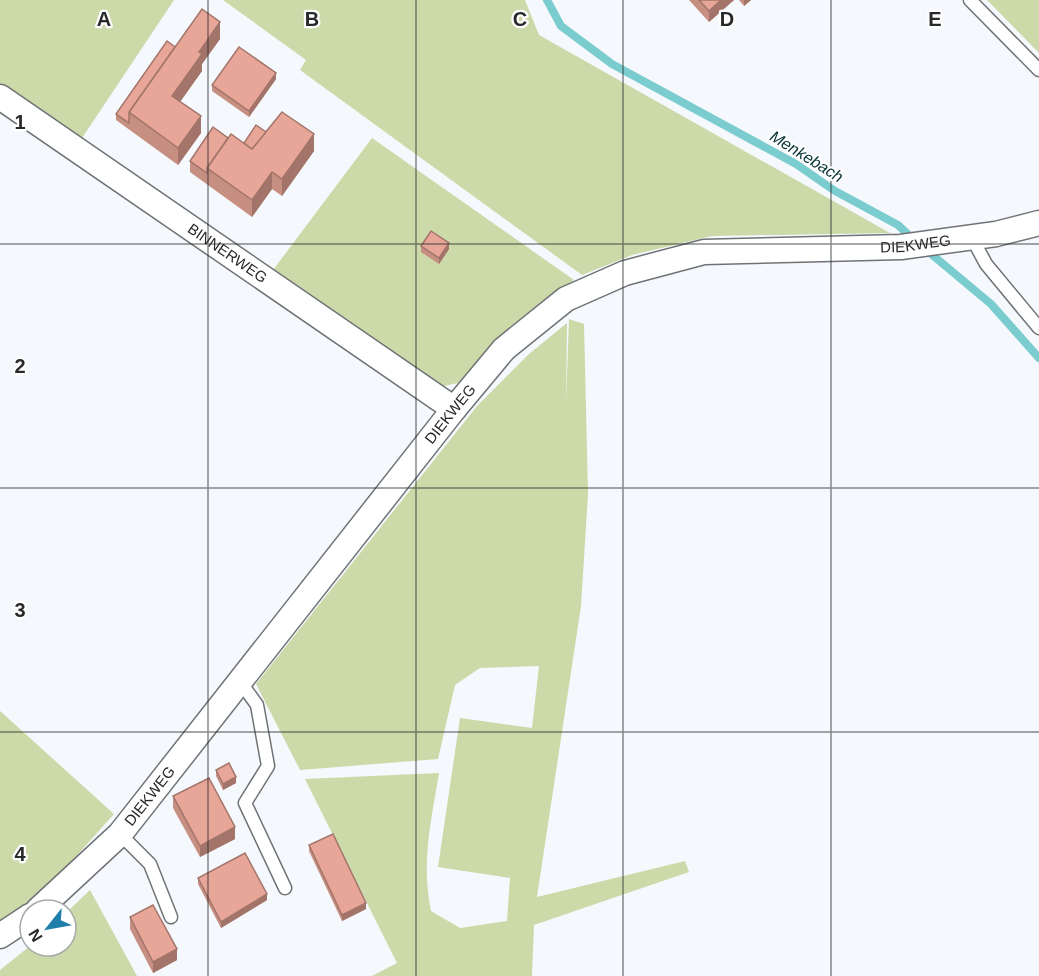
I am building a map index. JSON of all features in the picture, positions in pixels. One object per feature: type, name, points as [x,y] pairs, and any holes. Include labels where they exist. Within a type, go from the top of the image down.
[{"type":"street","name":"BINNERWEG","points":[[0,98],[454,409]]},
{"type":"street","name":"DIEKWEG","points":[[51,898],[120,834],[239,680],[504,349],[566,299],[625,273],[704,252],[900,247],[972,237],[1039,223]]},
{"type":"street","points":[[0,936],[18,923]]},
{"type":"lane","points":[[970,0],[1039,70]]},
{"type":"lane","points":[[972,237],[986,264],[1039,328]]},
{"type":"lane","points":[[239,680],[257,705],[268,766],[245,803],[285,888]]},
{"type":"lane","points":[[120,834],[150,864],[171,917]]},
{"type":"green space","points":[[0,0],[174,0],[80,141],[0,85]]},
{"type":"green space","points":[[223,0],[525,0],[539,35],[890,233],[712,236],[632,255],[582,275],[300,70],[306,60]]},
{"type":"green space","points":[[987,0],[1039,0],[1039,53]]},
{"type":"green space","points":[[372,138],[574,280],[506,333],[458,383],[434,388],[270,274]]},
{"type":"green space","points":[[569,319],[584,324],[588,494],[581,606],[537,897],[685,861],[689,872],[534,925],[532,976],[372,976],[397,963],[305,779],[439,773],[427,859],[431,911],[460,928],[507,921],[510,878],[438,867],[460,718],[532,728],[539,666],[480,668],[455,685],[438,759],[300,770],[256,684],[477,406],[529,354],[567,323],[566,404]]},
{"type":"green space","points":[[0,711],[114,814],[39,898],[18,898],[18,912],[0,924]]},
{"type":"green space","points":[[90,890],[137,976],[0,976],[0,970],[18,956],[18,958],[78,958],[78,902]]},
{"type":"building","points":[[699,0],[721,0],[709,11]]},
{"type":"building","points":[[202,9],[220,22],[199,52],[202,54],[172,96],[201,116],[178,148],[129,112]]},
{"type":"building","points":[[167,41],[175,47],[129,112],[129,123],[116,114]]},
{"type":"building","points":[[239,47],[276,73],[249,111],[212,85]]},
{"type":"building","points":[[282,112],[314,134],[282,179],[272,172],[252,200],[207,168],[231,134],[252,149]]},
{"type":"building","points":[[256,125],[266,132],[252,149],[244,143]]},
{"type":"building","points":[[213,127],[228,138],[207,168],[207,173],[190,161]]},
{"type":"building","points":[[431,231],[449,243],[439,258],[421,246]]},
{"type":"building","points":[[229,763],[236,777],[223,784],[216,770]]},
{"type":"building","points":[[209,778],[235,827],[200,846],[173,796]]},
{"type":"building","points":[[333,834],[366,903],[342,915],[309,845]]},
{"type":"building","points":[[245,853],[267,894],[221,922],[198,878]]},
{"type":"building","points":[[153,905],[177,949],[153,962],[130,917]]},
{"type":"waterway","name":"Menkebach","points":[[547,0],[561,26],[612,64],[796,164],[835,191],[898,225],[914,240]]},
{"type":"waterway","name":"Menkebach","points":[[924,248],[991,304],[1039,358]]}]
